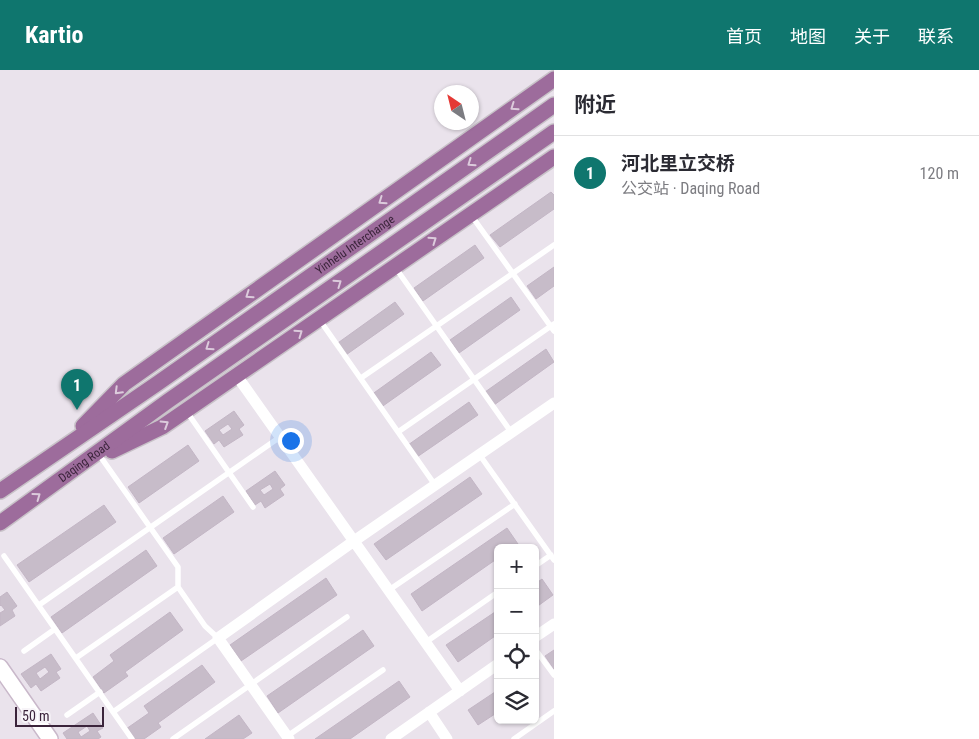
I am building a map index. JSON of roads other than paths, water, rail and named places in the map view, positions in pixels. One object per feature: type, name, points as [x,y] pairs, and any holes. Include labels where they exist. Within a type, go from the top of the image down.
[{"type":"main road","points":[[59,450],[124,384],[554,79]]},
{"type":"main road","name":"Yinhelu Interchange","points":[[158,383],[554,105]]},
{"type":"main road","name":"Yinhelu Interchange","points":[[168,401],[554,132]]},
{"type":"main road","points":[[74,469],[162,427],[471,214],[552,162]]},
{"type":"main road","name":"Daqing Road","points":[[0,491],[158,383]]},
{"type":"main road","name":"Daqing Road","points":[[0,523],[168,401]]},
{"type":"street","points":[[237,376],[460,691]]},
{"type":"street","points":[[286,738],[218,638],[354,541],[554,403]]},
{"type":"street","points":[[539,634],[554,624]]},
{"type":"street","points":[[0,667],[50,739]]},
{"type":"street","points":[[391,739],[494,667]]},
{"type":"street","points":[[429,712],[447,739]]},
{"type":"lane","points":[[398,432],[553,327],[471,214]]},
{"type":"lane","points":[[361,378],[554,244]]},
{"type":"lane","points":[[395,267],[511,432]]},
{"type":"lane","points":[[319,319],[435,485]]},
{"type":"lane","points":[[186,410],[253,507]]},
{"type":"lane","points":[[38,605],[280,437]]},
{"type":"lane","points":[[479,454],[552,558],[539,564]]},
{"type":"lane","points":[[100,456],[178,567],[178,587],[205,626],[218,638],[113,712]]},
{"type":"lane","points":[[389,590],[514,504]]},
{"type":"lane","points":[[4,556],[132,739]]},
{"type":"lane","points":[[76,658],[178,587]]},
{"type":"lane","points":[[426,642],[494,595]]},
{"type":"lane","points":[[173,739],[347,617]]},
{"type":"lane","points":[[24,651],[55,629]]},
{"type":"lane","points":[[539,654],[554,675]]},
{"type":"lane","points":[[286,738],[383,670]]},
{"type":"lane","points":[[67,715],[100,692]]},
{"type":"lane","points":[[514,739],[554,711]]},
{"type":"place","name":"河北里立交桥","points":[[77,410]]}]
